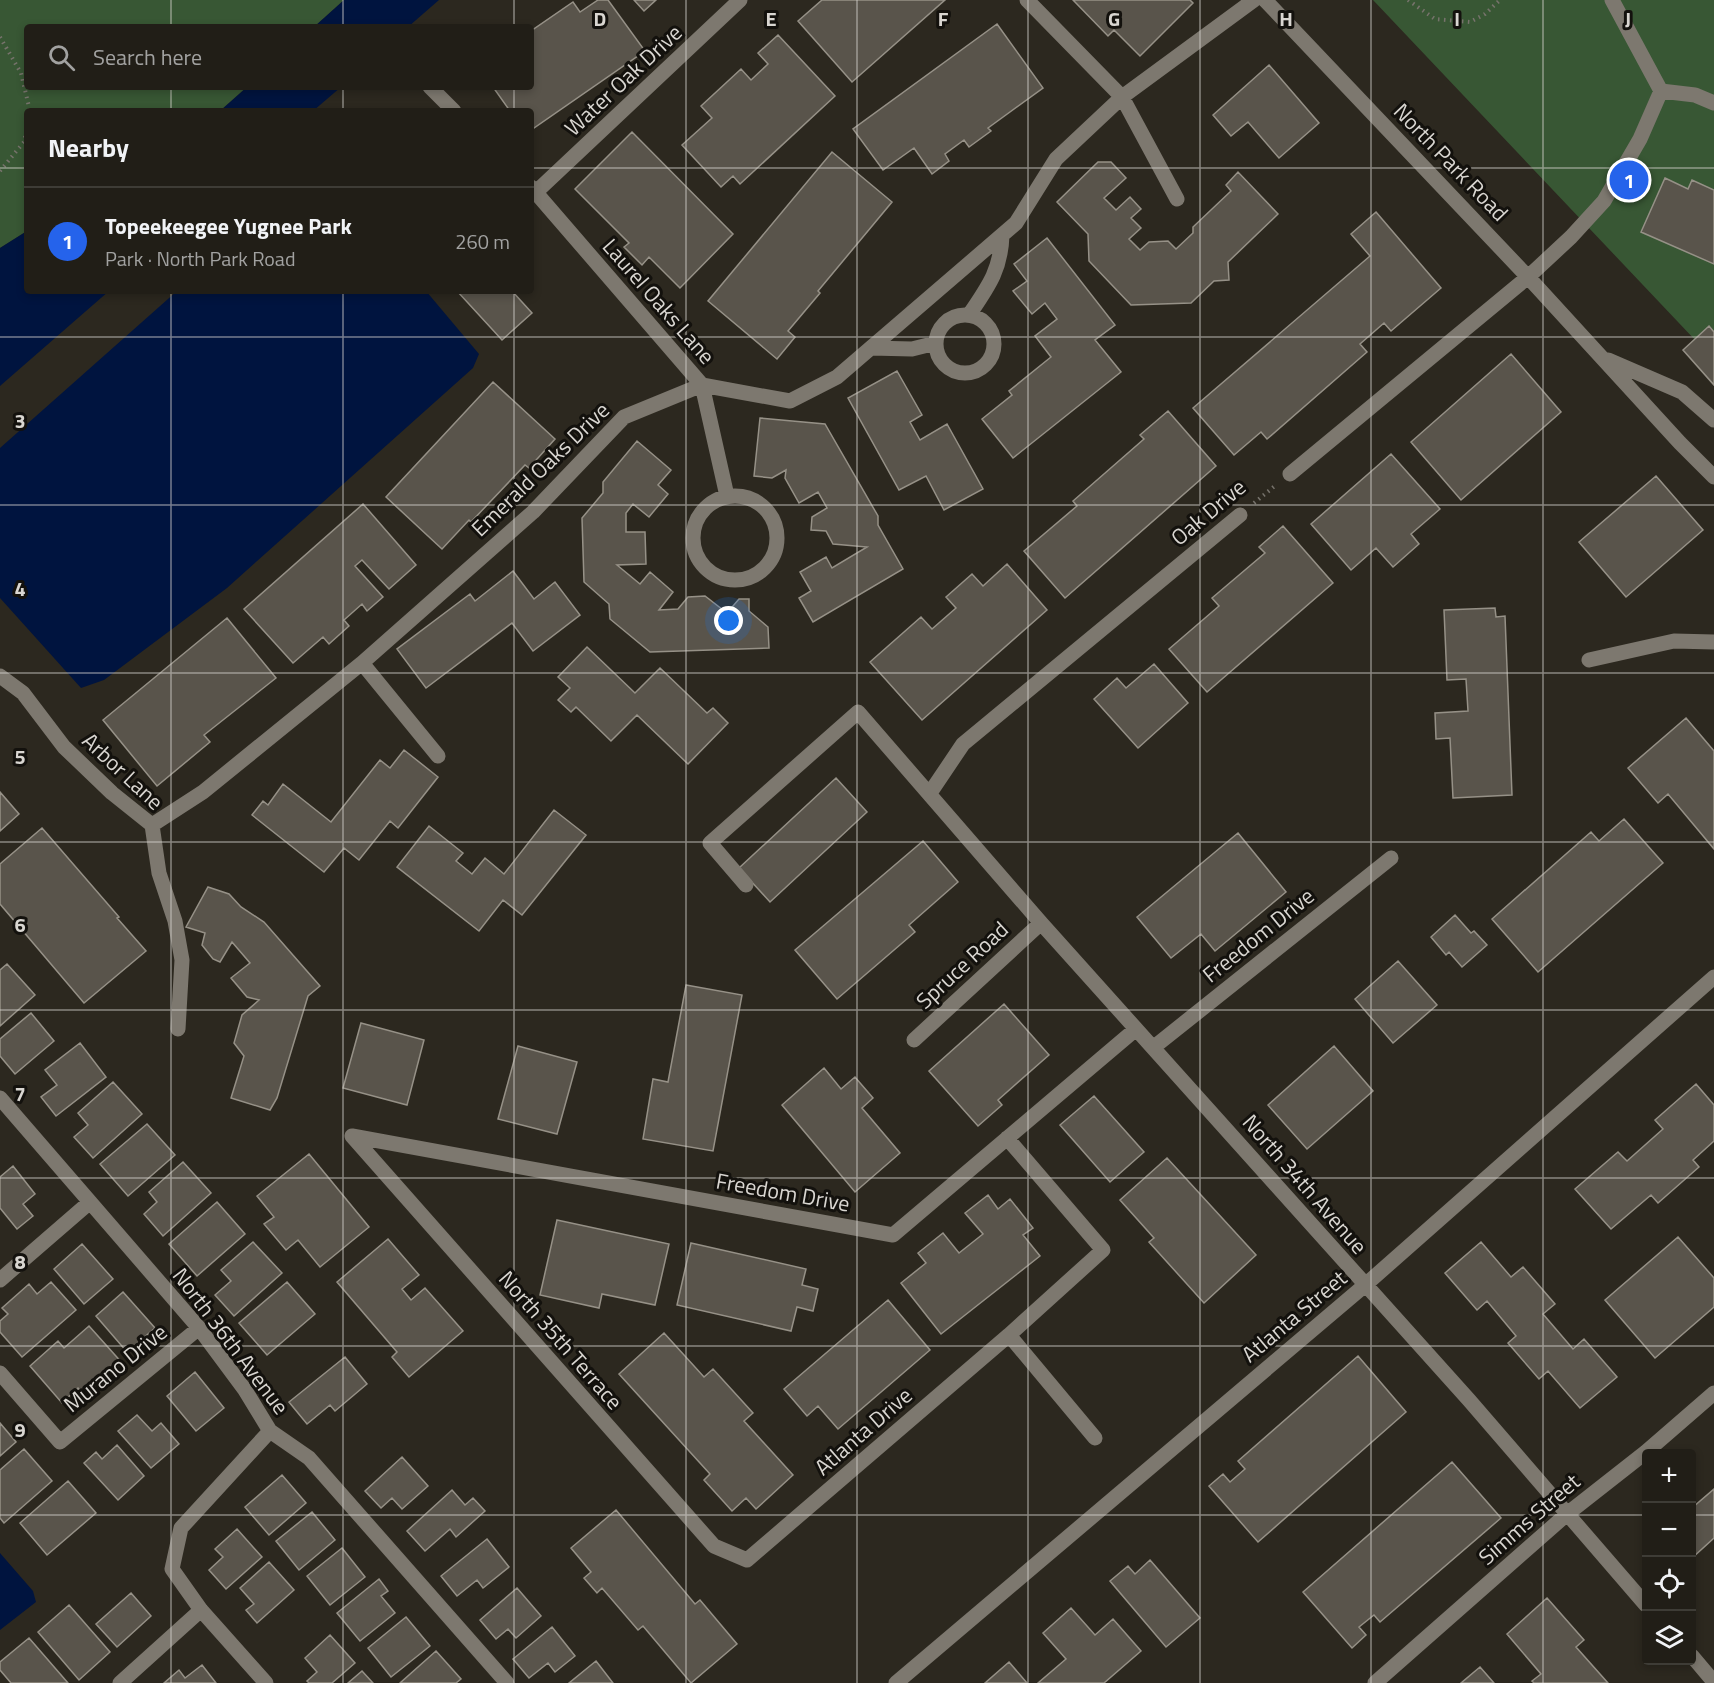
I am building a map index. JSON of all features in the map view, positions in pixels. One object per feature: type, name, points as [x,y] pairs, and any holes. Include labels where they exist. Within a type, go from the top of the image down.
[{"type":"street","name":"Water Oak Drive","points":[[534,189],[740,0]]},
{"type":"street","points":[[1027,0],[1122,97],[1177,199]]},
{"type":"street","points":[[702,386],[790,401],[837,377],[1016,223],[1056,159],[1122,97],[1254,0]]},
{"type":"street","name":"North Park Road","points":[[1265,0],[1714,477]]},
{"type":"street","points":[[1612,0],[1661,91]]},
{"type":"street","points":[[433,90],[451,108]]},
{"type":"street","points":[[1290,474],[1528,277],[1571,237],[1604,201],[1640,139],[1661,91]]},
{"type":"street","points":[[1661,91],[1695,95],[1714,103]]},
{"type":"street","name":"Laurel Oaks Lane","points":[[534,189],[702,386],[727,496]]},
{"type":"street","points":[[969,315],[990,284],[1001,254],[1002,235]]},
{"type":"street","points":[[959,315],[978,318],[986,324],[994,342],[988,361],[982,367],[965,373],[947,367],[940,360],[936,352],[936,343],[937,333],[949,319],[959,315]]},
{"type":"street","points":[[871,348],[912,349],[936,343]]},
{"type":"street","name":"North Park Road","points":[[1602,358],[1683,392],[1714,420]]},
{"type":"street","name":"Emerald Oaks Drive","points":[[152,825],[203,792],[362,663],[533,512],[624,417],[702,386]]},
{"type":"street","points":[[727,496],[744,496],[759,502],[771,514],[777,530],[776,547],[770,562],[758,574],[742,580],[726,580],[710,573],[699,561],[692,546],[693,529],[700,513],[712,502],[727,496]]},
{"type":"street","name":"Oak Drive","points":[[930,793],[963,744],[1240,515]]},
{"type":"street","points":[[1589,660],[1674,641],[1714,642]]},
{"type":"street","points":[[362,663],[438,756]]},
{"type":"street","name":"Arbor Lane","points":[[0,676],[23,693],[64,747],[112,793],[152,825],[159,873],[175,921],[182,960],[178,1029]]},
{"type":"street","name":"North 34th Avenue","points":[[746,885],[710,843],[858,712],[1041,923],[1469,1400],[1642,1599]]},
{"type":"street","name":"Freedom Drive","points":[[1154,1047],[1391,858]]},
{"type":"street","name":"Spruce Road","points":[[914,1040],[1041,923]]},
{"type":"street","name":"Atlanta Street","points":[[896,1683],[1365,1286],[1714,977]]},
{"type":"street","name":"Freedom Drive","points":[[352,1136],[893,1235],[1136,1029]]},
{"type":"street","name":"North 36th Avenue","points":[[0,1098],[199,1329],[245,1390],[270,1431],[309,1458],[507,1683]]},
{"type":"street","name":"North 35th Terrace","points":[[352,1136],[714,1546],[747,1560]]},
{"type":"street","name":"Atlanta Drive","points":[[747,1560],[1009,1335],[1103,1250],[1007,1138]]},
{"type":"street","points":[[0,1280],[90,1202]]},
{"type":"street","name":"Murano Drive","points":[[0,1373],[60,1442],[199,1329]]},
{"type":"street","points":[[1009,1335],[1095,1438]]},
{"type":"street","name":"Simms Street","points":[[1376,1683],[1567,1514],[1646,1452],[1714,1393]]},
{"type":"street","points":[[266,1683],[201,1610],[172,1569],[181,1528],[270,1431]]},
{"type":"street","points":[[120,1683],[201,1610]]},
{"type":"street","points":[[1696,1661],[1714,1682]]},
{"type":"path","points":[[1408,0],[1435,19],[1470,22],[1485,14],[1500,0]]},
{"type":"path","points":[[0,37],[21,73],[24,86]]},
{"type":"path","points":[[25,90],[29,108]]},
{"type":"path","points":[[0,171],[24,142]]},
{"type":"path","name":"Oak Drive","points":[[1240,515],[1290,474]]},
{"type":"green space","points":[[0,0],[344,0],[317,24],[24,24],[24,90],[244,90],[223,108],[24,108],[24,233],[0,248]]},
{"type":"green space","points":[[1373,0],[1714,0],[1714,360]]},
{"type":"water","points":[[344,0],[439,0],[411,24],[317,24]]},
{"type":"water","points":[[244,90],[338,90],[316,108],[223,108]]},
{"type":"water","points":[[24,233],[24,294],[106,294],[0,386],[0,248]]},
{"type":"water","points":[[174,294],[429,294],[479,354],[473,368],[227,588],[104,680],[81,688],[0,598],[0,448]]},
{"type":"water","points":[[0,1553],[33,1591],[36,1602],[0,1630]]},
{"type":"building","points":[[598,0],[608,0],[645,51],[534,128],[534,108],[508,108],[495,90],[534,90],[534,29],[573,2],[580,12]]},
{"type":"building","points":[[634,0],[656,0],[644,11]]},
{"type":"building","points":[[822,0],[945,0],[852,82],[798,21]]},
{"type":"building","points":[[1073,0],[1190,0],[1193,3],[1140,56],[1114,30],[1108,36]]},
{"type":"building","points":[[997,24],[1043,88],[988,128],[991,131],[969,147],[964,140],[945,154],[949,161],[932,174],[914,148],[883,170],[853,129]]},
{"type":"building","points":[[778,35],[835,96],[740,184],[733,176],[721,187],[682,145],[712,118],[701,106],[741,69],[751,80],[768,64],[758,53]]},
{"type":"building","points":[[1269,65],[1319,123],[1279,158],[1248,122],[1231,136],[1213,115]]},
{"type":"building","points":[[632,132],[733,234],[680,288],[649,257],[642,265],[624,247],[629,243],[575,189]]},
{"type":"building","points":[[832,152],[892,202],[788,331],[795,337],[777,359],[708,301]]},
{"type":"building","points":[[1098,162],[1111,162],[1126,178],[1104,198],[1116,210],[1130,197],[1141,209],[1131,218],[1141,228],[1129,239],[1140,250],[1149,242],[1168,241],[1176,249],[1193,233],[1193,227],[1231,191],[1226,185],[1238,172],[1278,214],[1228,262],[1229,280],[1214,281],[1191,303],[1131,305],[1089,261],[1088,234],[1057,202]]},
{"type":"building","points":[[1665,178],[1688,189],[1692,180],[1714,190],[1714,264],[1641,232]]},
{"type":"building","points":[[1376,212],[1441,288],[1391,331],[1384,323],[1360,344],[1367,352],[1267,439],[1261,432],[1234,455],[1193,408],[1370,256],[1351,234]]},
{"type":"building","points":[[1047,238],[1115,325],[1095,340],[1121,372],[1013,458],[982,419],[1012,395],[1009,391],[1051,357],[1035,336],[1057,319],[1045,303],[1032,314],[1013,291],[1027,281],[1014,264]]},
{"type":"building","points":[[460,294],[515,294],[532,313],[502,340]]},
{"type":"building","points":[[1709,326],[1714,332],[1714,385],[1683,350]]},
{"type":"building","points":[[1511,354],[1561,412],[1461,500],[1411,442]]},
{"type":"building","points":[[897,371],[922,415],[910,422],[920,440],[947,424],[983,489],[944,510],[926,476],[899,490],[848,398]]},
{"type":"building","points":[[493,382],[555,439],[529,468],[525,465],[442,549],[386,497]]},
{"type":"building","points":[[1168,411],[1216,466],[1065,598],[1024,551],[1077,506],[1073,501],[1144,439],[1140,435]]},
{"type":"building","points":[[760,418],[825,424],[878,516],[878,525],[903,569],[813,622],[799,598],[811,591],[800,572],[826,557],[832,568],[867,547],[833,544],[826,531],[811,530],[812,517],[827,508],[818,492],[799,503],[785,478],[786,470],[772,478],[754,476]]},
{"type":"building","points":[[637,441],[671,470],[658,485],[668,494],[649,517],[633,504],[626,513],[626,532],[645,532],[646,564],[617,565],[640,584],[650,572],[673,592],[659,610],[678,609],[688,597],[705,596],[727,613],[739,599],[749,599],[749,611],[768,627],[769,648],[650,652],[610,619],[609,604],[584,582],[582,518],[603,493],[603,482]]},
{"type":"building","points":[[1391,454],[1440,509],[1411,534],[1419,544],[1393,567],[1376,548],[1351,570],[1311,524]]},
{"type":"building","points":[[1656,476],[1703,530],[1626,597],[1579,542]]},
{"type":"building","points":[[363,504],[416,565],[389,589],[362,560],[355,566],[383,597],[367,611],[362,604],[344,620],[349,626],[329,644],[323,637],[293,663],[244,609]]},
{"type":"building","points":[[1283,526],[1333,583],[1207,692],[1169,649],[1219,606],[1212,598],[1265,553],[1259,547]]},
{"type":"building","points":[[1007,564],[1047,610],[922,720],[870,662],[921,617],[932,629],[956,608],[946,597],[972,574],[983,586]]},
{"type":"building","points":[[513,571],[534,599],[555,582],[580,615],[533,651],[512,623],[426,688],[397,649],[470,594],[475,601]]},
{"type":"building","points":[[1495,608],[1496,617],[1505,616],[1512,795],[1453,798],[1450,738],[1436,739],[1435,713],[1468,711],[1466,679],[1447,680],[1444,610]]},
{"type":"building","points":[[227,618],[276,678],[204,735],[210,742],[157,786],[103,720]]},
{"type":"building","points":[[587,647],[635,693],[660,668],[707,713],[713,708],[728,723],[688,764],[637,715],[611,741],[576,707],[571,712],[558,700],[570,688],[558,677]]},
{"type":"building","points":[[1154,664],[1188,703],[1138,748],[1094,699],[1117,678],[1126,688]]},
{"type":"building","points":[[1686,718],[1714,751],[1714,849],[1668,794],[1658,803],[1628,768]]},
{"type":"building","points":[[404,750],[438,777],[398,828],[390,821],[359,860],[344,848],[324,872],[252,815],[263,801],[268,805],[283,784],[331,822],[380,760],[390,768]]},
{"type":"building","points":[[836,778],[867,812],[770,902],[739,868]]},
{"type":"building","points":[[0,792],[19,814],[0,831]]},
{"type":"building","points":[[554,810],[586,835],[522,915],[503,900],[479,931],[397,867],[429,826],[463,853],[456,861],[472,874],[485,858],[504,874]]},
{"type":"building","points":[[1624,819],[1663,863],[1538,972],[1492,919],[1591,832],[1599,841]]},
{"type":"building","points":[[42,828],[146,951],[84,1003],[0,904],[0,864]]},
{"type":"building","points":[[1238,833],[1286,892],[1215,951],[1201,934],[1171,958],[1137,917]]},
{"type":"building","points":[[923,841],[958,882],[909,925],[915,932],[837,999],[795,950]]},
{"type":"building","points":[[208,887],[229,894],[241,907],[264,922],[320,986],[308,996],[277,1098],[270,1110],[231,1098],[244,1056],[234,1043],[242,1015],[259,1000],[247,997],[231,978],[250,963],[232,942],[220,962],[213,959],[202,945],[205,933],[186,927]]},
{"type":"building","points":[[1455,915],[1471,933],[1474,931],[1487,945],[1462,967],[1449,952],[1446,955],[1431,937]]},
{"type":"building","points":[[1398,961],[1437,1005],[1393,1043],[1355,999]]},
{"type":"building","points":[[7,964],[35,995],[0,1026],[0,970]]},
{"type":"building","points":[[686,985],[742,995],[713,1151],[643,1139],[653,1079],[668,1082]]},
{"type":"building","points":[[1004,1004],[1049,1055],[998,1100],[1002,1105],[978,1126],[929,1071]]},
{"type":"building","points":[[31,1013],[54,1041],[15,1074],[0,1056],[0,1039]]},
{"type":"building","points":[[361,1023],[424,1040],[407,1105],[343,1088]]},
{"type":"building","points":[[80,1043],[106,1077],[56,1116],[41,1097],[57,1085],[45,1070]]},
{"type":"building","points":[[518,1046],[577,1062],[557,1134],[498,1119]]},
{"type":"building","points":[[1334,1046],[1373,1091],[1307,1149],[1268,1105]]},
{"type":"building","points":[[824,1068],[841,1089],[855,1077],[873,1098],[862,1108],[900,1153],[855,1192],[782,1105]]},
{"type":"building","points":[[113,1082],[142,1114],[93,1158],[74,1137],[88,1125],[78,1113]]},
{"type":"building","points":[[1696,1084],[1714,1105],[1714,1141],[1693,1160],[1699,1167],[1658,1203],[1651,1195],[1611,1229],[1575,1189],[1618,1152],[1627,1161],[1663,1129],[1655,1120]]},
{"type":"building","points":[[1094,1096],[1144,1152],[1110,1182],[1060,1125]]},
{"type":"building","points":[[147,1124],[175,1155],[128,1196],[100,1164]]},
{"type":"building","points":[[309,1154],[369,1227],[320,1267],[298,1240],[286,1250],[264,1224],[274,1217],[257,1196]]},
{"type":"building","points":[[1167,1158],[1256,1255],[1204,1303],[1149,1242],[1154,1238],[1120,1200]]},
{"type":"building","points":[[183,1162],[211,1193],[163,1236],[144,1214],[157,1202],[149,1192]]},
{"type":"building","points":[[13,1166],[35,1194],[23,1204],[33,1216],[17,1229],[0,1208],[0,1177]]},
{"type":"building","points":[[988,1195],[998,1209],[1010,1199],[1033,1228],[1023,1235],[1040,1256],[941,1334],[901,1283],[926,1263],[918,1253],[943,1233],[959,1253],[983,1234],[965,1213]]},
{"type":"building","points":[[217,1202],[245,1234],[197,1276],[169,1244]]},
{"type":"building","points":[[557,1220],[669,1244],[655,1305],[602,1294],[599,1308],[540,1295]]},
{"type":"building","points":[[1678,1237],[1714,1278],[1714,1307],[1655,1358],[1605,1300]]},
{"type":"building","points":[[388,1239],[419,1275],[402,1289],[411,1300],[425,1288],[463,1331],[409,1377],[392,1357],[397,1352],[337,1282]]},
{"type":"building","points":[[253,1242],[282,1273],[234,1316],[215,1295],[231,1281],[221,1270]]},
{"type":"building","points":[[1481,1242],[1511,1277],[1523,1267],[1555,1304],[1543,1314],[1573,1349],[1584,1339],[1617,1377],[1580,1408],[1548,1371],[1539,1379],[1508,1343],[1516,1336],[1487,1301],[1477,1310],[1445,1273]]},
{"type":"building","points":[[691,1243],[806,1269],[802,1285],[818,1289],[813,1311],[797,1307],[791,1331],[677,1305]]},
{"type":"building","points":[[82,1244],[113,1279],[84,1304],[54,1269]]},
{"type":"building","points":[[51,1282],[76,1310],[22,1357],[0,1332],[0,1321],[8,1314],[2,1308],[29,1284],[37,1294]]},
{"type":"building","points":[[287,1282],[315,1314],[267,1355],[239,1323]]},
{"type":"building","points":[[123,1292],[155,1328],[127,1352],[96,1316]]},
{"type":"building","points":[[888,1300],[930,1350],[838,1429],[818,1406],[807,1416],[784,1389]]},
{"type":"building","points":[[89,1326],[123,1364],[84,1395],[78,1388],[62,1403],[30,1366],[58,1341],[64,1348]]},
{"type":"building","points":[[664,1333],[704,1377],[713,1369],[753,1413],[744,1421],[793,1475],[756,1509],[746,1498],[732,1511],[704,1480],[710,1474],[619,1374]]},
{"type":"building","points":[[1358,1356],[1406,1412],[1258,1542],[1209,1486],[1223,1474],[1230,1482],[1245,1469],[1238,1461]]},
{"type":"building","points":[[345,1357],[367,1384],[335,1411],[330,1405],[307,1424],[289,1402]]},
{"type":"building","points":[[195,1372],[224,1408],[196,1431],[167,1396]]},
{"type":"building","points":[[137,1415],[152,1431],[161,1423],[179,1444],[151,1468],[118,1431]]},
{"type":"building","points":[[0,1423],[16,1442],[0,1456]]},
{"type":"building","points":[[117,1445],[144,1476],[118,1500],[84,1463],[96,1452],[102,1459]]},
{"type":"building","points":[[24,1449],[52,1481],[4,1523],[0,1518],[0,1470]]},
{"type":"building","points":[[402,1457],[428,1486],[402,1509],[392,1498],[381,1508],[365,1491]]},
{"type":"building","points":[[1452,1462],[1501,1518],[1380,1622],[1374,1615],[1359,1627],[1366,1635],[1352,1648],[1303,1592]]},
{"type":"building","points":[[282,1475],[306,1503],[269,1535],[245,1507]]},
{"type":"building","points":[[68,1481],[96,1513],[47,1555],[20,1523]]},
{"type":"building","points":[[1714,1489],[1714,1538],[1696,1554],[1696,1504]]},
{"type":"building","points":[[452,1490],[465,1505],[473,1498],[485,1511],[456,1537],[450,1529],[425,1551],[407,1531]]},
{"type":"building","points":[[616,1510],[695,1604],[700,1600],[737,1644],[691,1683],[643,1626],[638,1630],[602,1588],[597,1593],[584,1578],[591,1572],[571,1548]]},
{"type":"building","points":[[312,1512],[335,1540],[299,1570],[276,1541]]},
{"type":"building","points":[[237,1529],[262,1557],[226,1589],[209,1570],[223,1557],[215,1549]]},
{"type":"building","points":[[487,1539],[509,1567],[483,1588],[477,1580],[457,1596],[441,1576]]},
{"type":"building","points":[[342,1548],[365,1577],[330,1605],[307,1576]]},
{"type":"building","points":[[1150,1560],[1200,1618],[1166,1647],[1110,1581],[1128,1566],[1135,1574]]},
{"type":"building","points":[[269,1562],[294,1590],[257,1623],[246,1610],[254,1604],[240,1588]]},
{"type":"building","points":[[379,1579],[388,1591],[381,1596],[395,1613],[360,1641],[337,1613]]},
{"type":"building","points":[[517,1588],[541,1616],[516,1638],[508,1629],[496,1639],[480,1620]]},
{"type":"building","points":[[131,1593],[151,1616],[117,1647],[96,1624]]},
{"type":"building","points":[[1547,1598],[1584,1640],[1576,1647],[1608,1683],[1534,1683],[1532,1681],[1541,1674],[1507,1634]]},
{"type":"building","points":[[69,1605],[110,1652],[79,1680],[38,1632]]},
{"type":"building","points":[[1071,1608],[1095,1635],[1113,1619],[1141,1651],[1104,1683],[1038,1683],[1066,1659],[1043,1633]]},
{"type":"building","points":[[406,1617],[430,1646],[391,1677],[368,1648]]},
{"type":"building","points":[[552,1627],[575,1656],[555,1672],[548,1663],[529,1678],[513,1659]]},
{"type":"building","points":[[330,1635],[355,1663],[332,1683],[309,1683],[307,1681],[317,1672],[305,1658]]},
{"type":"building","points":[[29,1638],[68,1683],[11,1683],[0,1670],[0,1662]]},
{"type":"building","points":[[436,1651],[461,1679],[456,1683],[400,1683]]},
{"type":"building","points":[[596,1661],[613,1683],[569,1683]]},
{"type":"building","points":[[1009,1662],[1027,1683],[985,1683]]},
{"type":"building","points":[[202,1665],[216,1683],[164,1683],[179,1670],[185,1678]]},
{"type":"building","points":[[1480,1667],[1494,1683],[1461,1683]]},
{"type":"building","points":[[362,1671],[373,1683],[348,1683]]},
{"type":"place","name":"Topeekeegee Yugnee Park","points":[[1629,180]]}]
